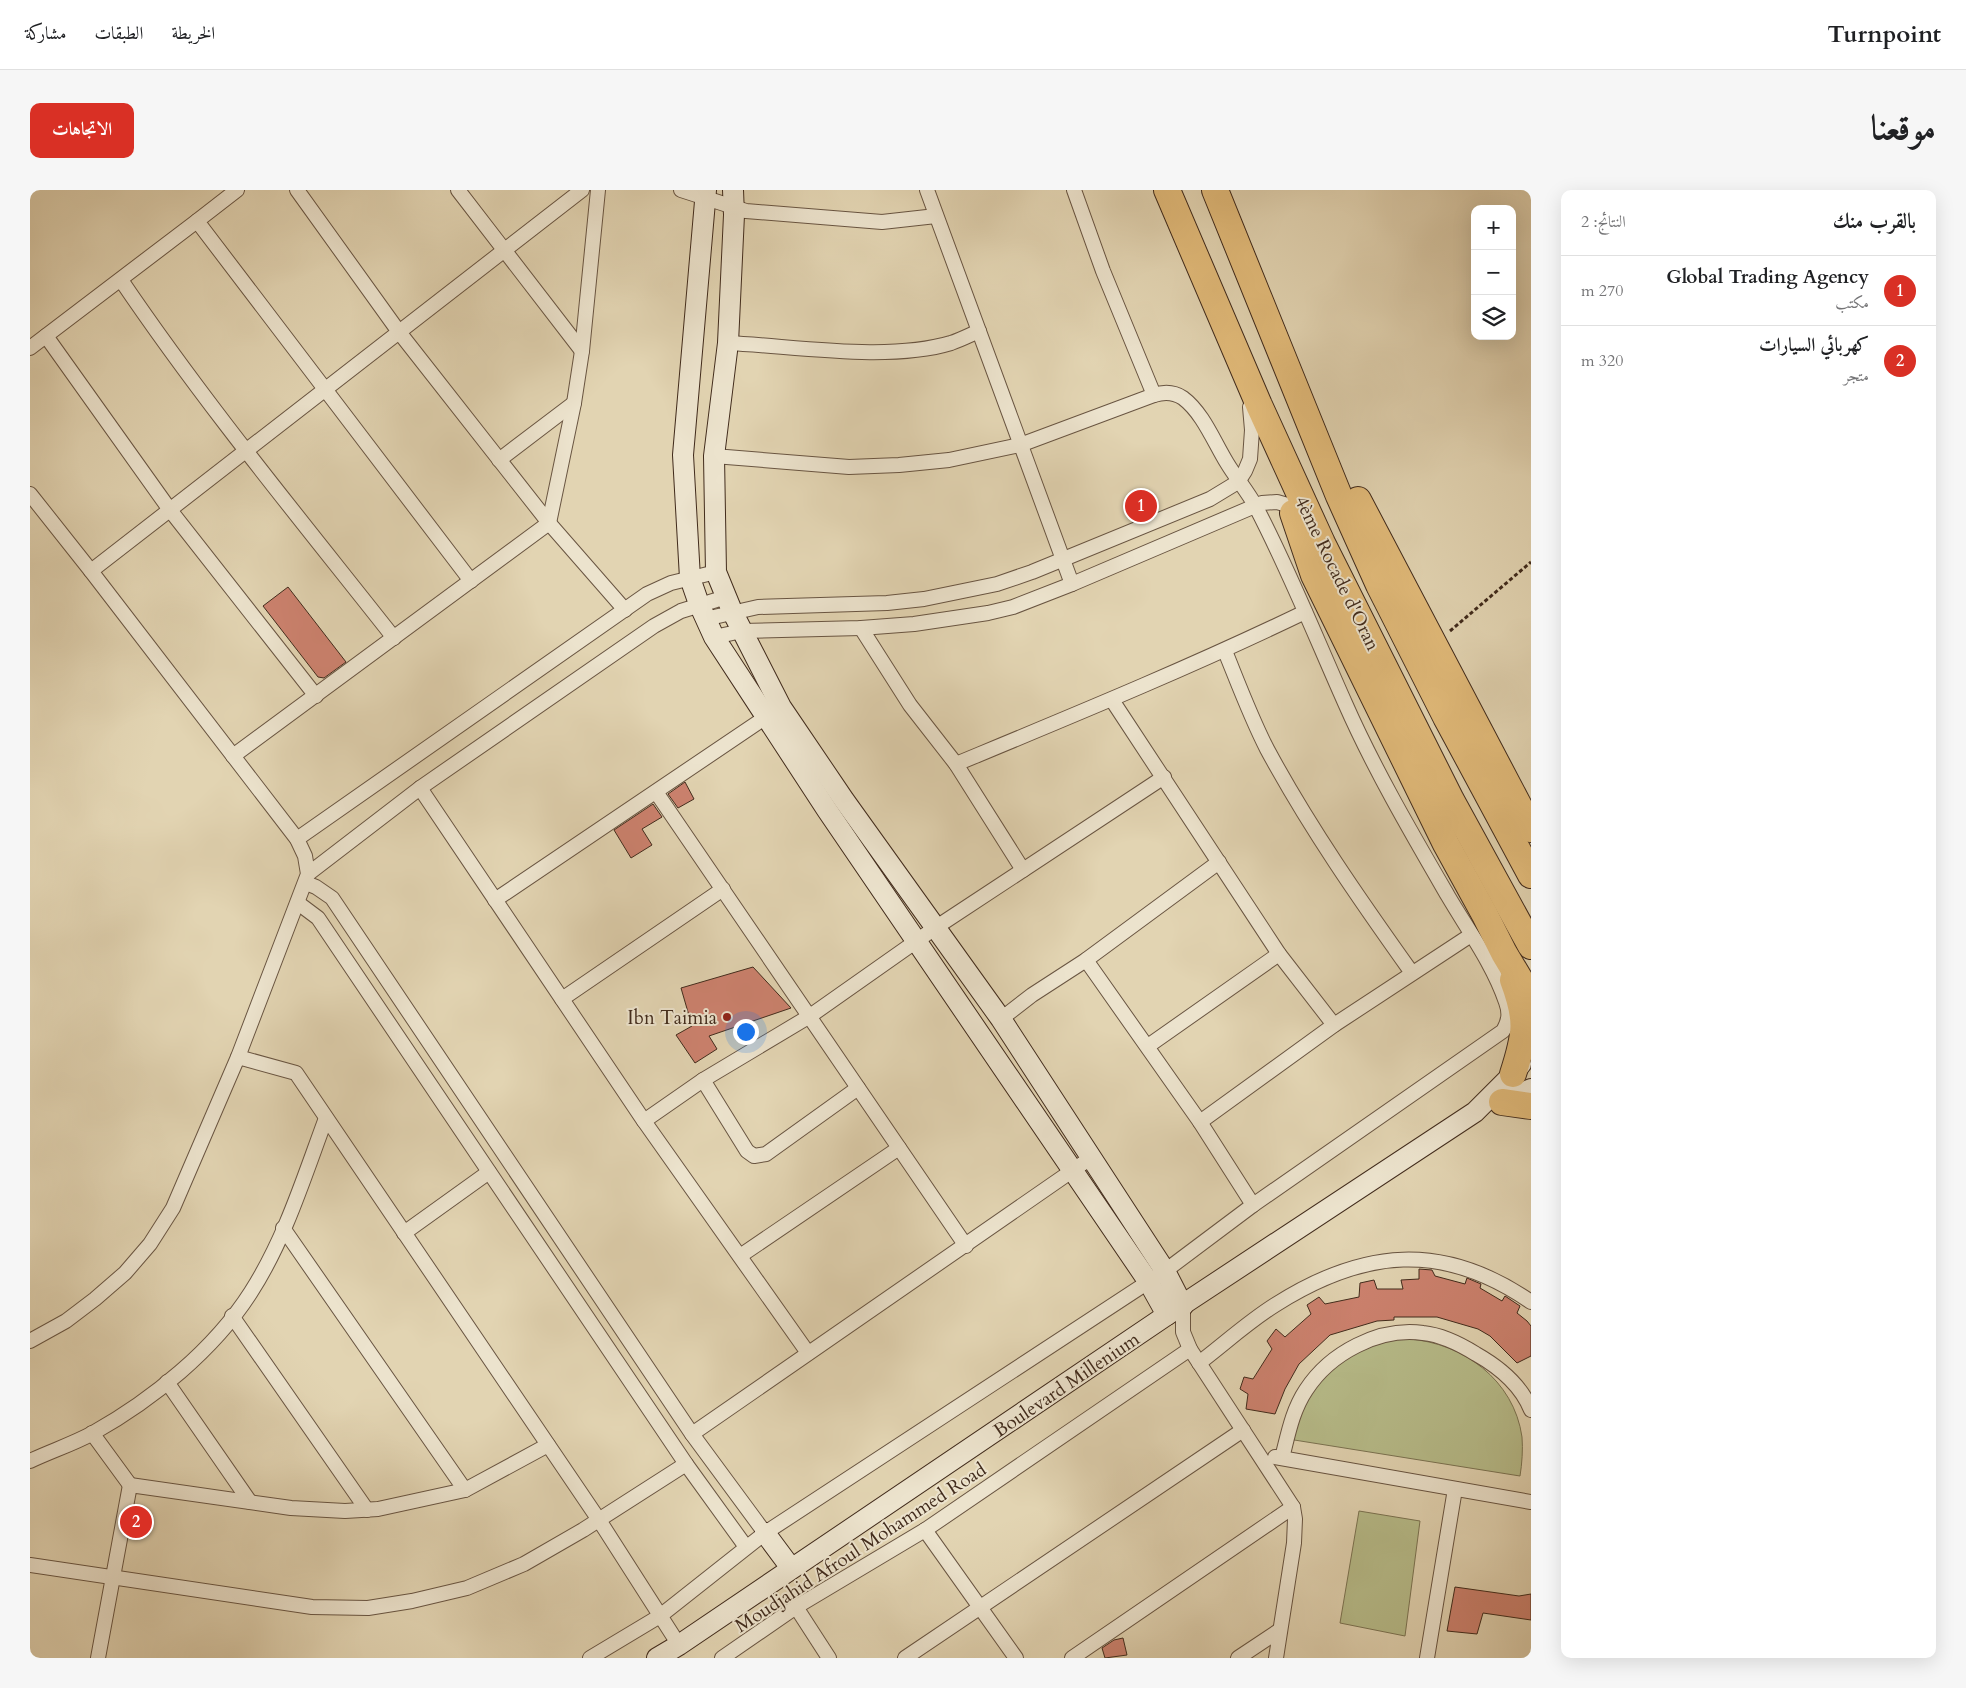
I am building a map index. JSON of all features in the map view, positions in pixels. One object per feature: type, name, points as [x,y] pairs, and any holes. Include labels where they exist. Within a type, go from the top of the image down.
[{"type":"highway","name":"4ème Rocade d'Oran","points":[[1166,190],[1322,543],[1451,800],[1531,946]]},
{"type":"highway","name":"4ème Rocade d'Oran","points":[[1215,190],[1339,496],[1379,585],[1531,876]]},
{"type":"highway","points":[[1238,355],[1242,380],[1250,407],[1291,506],[1314,575],[1446,844],[1504,953],[1531,998]]},
{"type":"highway","points":[[1300,398],[1363,509],[1531,829]]},
{"type":"highway","points":[[1504,953],[1522,1004],[1524,1021],[1522,1082]]},
{"type":"highway","points":[[1502,1102],[1531,1106]]},
{"type":"main road","points":[[706,194],[683,455],[690,578],[702,611],[714,637],[774,712],[936,928],[1001,1019],[1092,1157],[1175,1310]]},
{"type":"main road","points":[[733,198],[728,343],[714,456],[716,572],[774,712],[916,942],[1074,1172],[1156,1276]]},
{"type":"main road","points":[[1475,1112],[1502,1102],[1522,1082],[1531,1051]]},
{"type":"main road","points":[[1475,1112],[1522,1082]]},
{"type":"main road","name":"Boulevard Millenium","points":[[657,1658],[1175,1310],[1475,1112]]},
{"type":"main road","points":[[765,1533],[791,1568]]},
{"type":"street","points":[[30,348],[237,190]]},
{"type":"street","points":[[297,190],[399,332],[549,523],[625,610]]},
{"type":"street","points":[[458,190],[582,351]]},
{"type":"street","points":[[91,571],[582,190]]},
{"type":"street","points":[[233,756],[549,523],[574,402],[582,351],[598,190]]},
{"type":"street","points":[[681,190],[733,198],[746,211],[882,222],[936,216]]},
{"type":"street","points":[[927,190],[1072,584]]},
{"type":"street","points":[[1074,190],[1103,271],[1154,395]]},
{"type":"street","points":[[197,221],[471,581]]},
{"type":"street","points":[[121,280],[146,318],[247,451],[394,638]]},
{"type":"street","points":[[728,343],[886,352],[924,348],[951,342],[979,331]]},
{"type":"street","points":[[46,336],[170,510],[316,696]]},
{"type":"street","points":[[590,1658],[660,1616],[765,1533],[1156,1276],[1253,1205],[1503,1031],[1509,1018],[1506,1002],[1495,976],[1422,852],[1354,724],[1305,612],[1255,506],[1238,482],[1200,417],[1183,398],[1172,393],[1154,395],[1020,445],[949,460],[889,466],[850,467],[714,456]]},
{"type":"street","points":[[499,460],[574,402]]},
{"type":"street","points":[[307,879],[420,788],[654,626],[681,611],[702,611],[729,604],[770,606],[868,604],[924,599],[997,584],[1210,499],[1238,482],[1250,459],[1252,430],[1250,407]]},
{"type":"street","points":[[30,494],[297,840],[305,856],[307,879],[238,1057],[173,1208],[150,1244],[125,1272],[95,1300],[66,1321],[30,1341]]},
{"type":"street","points":[[714,637],[742,631],[861,628],[939,622],[980,615],[1013,607],[1072,584],[1255,506],[1270,502],[1291,506]]},
{"type":"street","points":[[297,840],[659,588],[716,572]]},
{"type":"street","points":[[956,764],[1225,651],[1305,612]]},
{"type":"street","points":[[861,628],[910,705],[956,764],[1023,870]]},
{"type":"street","points":[[1225,651],[1266,747],[1298,802],[1359,898],[1412,973]]},
{"type":"street","points":[[1112,700],[1279,954],[1334,1025]]},
{"type":"street","points":[[495,900],[774,712]]},
{"type":"street","points":[[644,1121],[703,1080],[810,1016],[936,928],[1164,777]]},
{"type":"street","points":[[420,788],[644,1121],[808,1353]]},
{"type":"street","points":[[656,792],[966,1246]]},
{"type":"street","points":[[1001,1019],[1032,995],[1086,960],[1219,862]]},
{"type":"street","points":[[307,879],[332,898],[692,1434],[765,1533]]},
{"type":"street","points":[[562,999],[723,889]]},
{"type":"street","points":[[298,903],[318,918],[686,1464],[746,1547]]},
{"type":"street","points":[[1200,1122],[1334,1025],[1471,935]]},
{"type":"street","points":[[1148,1046],[1279,954]]},
{"type":"street","points":[[1086,960],[1200,1122],[1253,1205]]},
{"type":"street","points":[[238,1057],[296,1074],[599,1520],[679,1645]]},
{"type":"street","points":[[703,1080],[747,1151],[754,1156],[766,1154],[858,1088]]},
{"type":"street","points":[[30,1461],[92,1433],[147,1399],[187,1365],[220,1331],[250,1293],[273,1252],[326,1118]]},
{"type":"street","points":[[740,1256],[899,1148]]},
{"type":"street","points":[[692,1434],[1074,1172],[1092,1157]]},
{"type":"street","points":[[404,1234],[489,1172]]},
{"type":"street","points":[[509,1201],[528,1188]]},
{"type":"street","points":[[283,1228],[465,1490]]},
{"type":"street","points":[[1199,1363],[1274,1306],[1312,1285],[1360,1265],[1390,1260],[1427,1259],[1441,1261],[1507,1285],[1531,1302]]},
{"type":"street","points":[[1175,1310],[1190,1348],[1293,1507],[1295,1519],[1294,1543],[1276,1658]]},
{"type":"street","points":[[232,1316],[367,1510]]},
{"type":"street","points":[[1282,1458],[1292,1416],[1306,1390],[1320,1372],[1343,1354],[1368,1340],[1392,1334],[1423,1333],[1458,1343],[1493,1363],[1525,1385],[1531,1410]]},
{"type":"street","name":"Moudjahid Afroul Mohammed Road","points":[[722,1658],[796,1608],[925,1530],[1190,1348]]},
{"type":"street","points":[[166,1382],[250,1502]]},
{"type":"street","points":[[905,1658],[1243,1430]]},
{"type":"street","points":[[92,1433],[130,1485],[292,1508],[345,1511],[378,1510],[465,1490],[548,1445]]},
{"type":"street","points":[[1259,1455],[1531,1502]]},
{"type":"street","points":[[30,1565],[112,1579],[312,1607],[368,1608],[412,1601],[467,1588],[524,1564],[599,1520],[686,1464]]},
{"type":"street","points":[[98,1658],[130,1485]]},
{"type":"street","points":[[1430,1658],[1455,1489]]},
{"type":"street","points":[[1072,1658],[1293,1507]]},
{"type":"street","points":[[925,1530],[1016,1658]]},
{"type":"street","points":[[796,1608],[829,1658]]},
{"type":"street","points":[[1238,1658],[1280,1630]]},
{"type":"path","points":[[1434,644],[1531,562]]},
{"type":"green space","points":[[1409,1339],[1429,1342],[1448,1348],[1483,1368],[1497,1382],[1509,1398],[1517,1417],[1522,1437],[1520,1476],[1288,1439],[1309,1393],[1335,1362],[1382,1340]]},
{"type":"green space","points":[[1359,1511],[1420,1521],[1405,1636],[1340,1623]]},
{"type":"building","points":[[288,587],[346,662],[324,678],[318,677],[263,606]]},
{"type":"building","points":[[685,782],[694,799],[678,808],[668,794]]},
{"type":"building","points":[[653,804],[662,817],[642,829],[652,845],[631,858],[614,830]]},
{"type":"building","name":"Ibn Taimia","points":[[753,967],[791,1008],[709,1036],[717,1049],[695,1063],[676,1035],[692,1026],[681,988]]},
{"type":"building","points":[[1419,1269],[1432,1270],[1435,1276],[1465,1284],[1467,1278],[1481,1284],[1480,1288],[1502,1301],[1505,1296],[1520,1306],[1517,1313],[1531,1326],[1531,1356],[1517,1363],[1490,1336],[1478,1329],[1437,1317],[1394,1317],[1394,1320],[1377,1321],[1330,1335],[1299,1364],[1285,1389],[1275,1414],[1246,1409],[1248,1394],[1240,1389],[1244,1377],[1253,1379],[1272,1349],[1267,1341],[1276,1329],[1285,1337],[1311,1314],[1307,1305],[1319,1297],[1325,1304],[1359,1297],[1360,1283],[1374,1280],[1377,1289],[1403,1289],[1401,1280],[1419,1279]]},
{"type":"building","points":[[1455,1587],[1519,1596],[1531,1594],[1531,1620],[1483,1613],[1477,1634],[1447,1631]]},
{"type":"building","points":[[1123,1638],[1127,1655],[1105,1658],[1102,1648],[1114,1640]]},
{"type":"place","name":"Global Trading Agency","points":[[1141,506]]},
{"type":"place","name":"Ibn Taimia","points":[[727,1017]]},
{"type":"place","name":"كهربائي السيارات","points":[[136,1522]]}]
